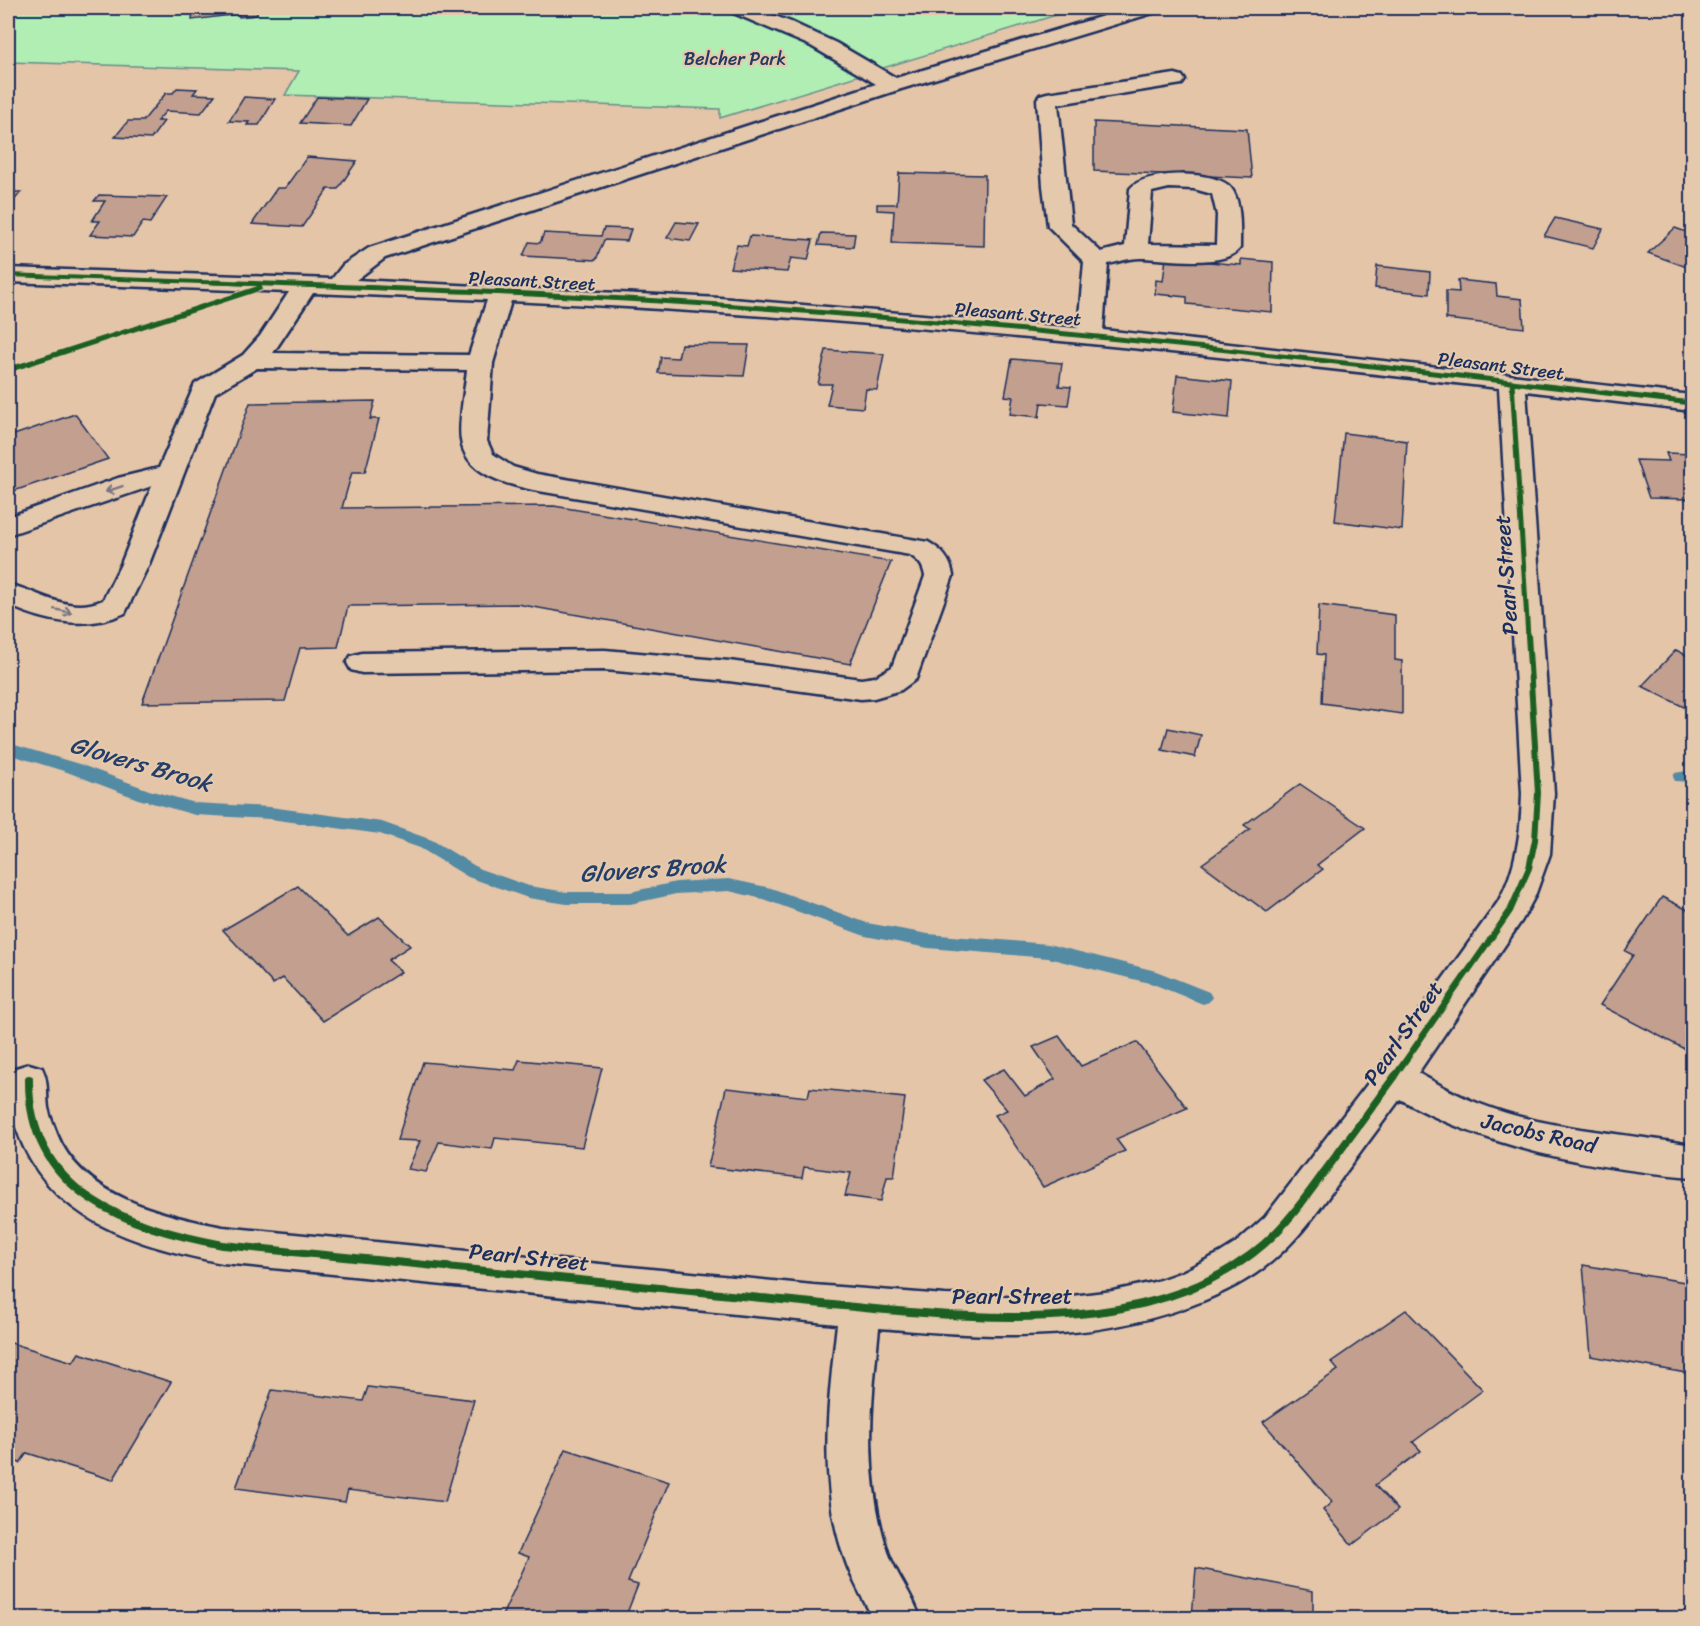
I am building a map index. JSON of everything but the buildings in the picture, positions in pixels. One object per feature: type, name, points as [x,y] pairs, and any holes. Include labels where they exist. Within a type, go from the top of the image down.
[{"type":"street","points":[[738,8],[827,46],[854,60],[867,72],[894,85]]},
{"type":"street","points":[[338,287],[351,270],[377,253],[894,85],[1149,8]]},
{"type":"street","points":[[1096,260],[1060,225],[1053,186],[1047,99],[1175,80]]},
{"type":"street","points":[[1096,260],[1136,251],[1211,253],[1226,250],[1228,248],[1228,214],[1222,191],[1214,186],[1184,182],[1143,186],[1136,251]]},
{"type":"street","points":[[1090,335],[1096,260]]},
{"type":"street","name":"Pleasant Street","points":[[8,275],[271,284],[716,305],[1090,335],[1692,403]]},
{"type":"street","points":[[8,593],[61,611],[93,615],[109,610],[119,601],[204,390],[209,384],[252,360],[270,341],[305,286]]},
{"type":"street","points":[[362,663],[605,660],[729,671],[861,689],[895,681],[905,672],[939,576],[938,565],[931,555],[918,548],[568,488],[503,473],[482,458],[474,441],[480,363],[486,337],[501,294]]},
{"type":"street","points":[[252,360],[480,363]]},
{"type":"street","name":"Pearl Street","points":[[29,1079],[30,1110],[39,1140],[56,1169],[81,1192],[113,1214],[186,1238],[235,1246],[861,1307],[998,1318],[1044,1318],[1124,1308],[1165,1297],[1201,1282],[1234,1266],[1260,1248],[1283,1225],[1395,1078],[1510,911],[1524,886],[1537,842],[1538,793],[1512,382]]},
{"type":"street","points":[[8,526],[128,484],[171,473]]},
{"type":"street","name":"Jacobs Road","points":[[1395,1078],[1467,1116],[1506,1128],[1552,1140],[1692,1161]]},
{"type":"street","points":[[861,1307],[848,1425],[849,1477],[857,1523],[869,1563],[897,1618]]},
{"type":"green space","name":"Belcher Park","points":[[8,8],[1079,8],[720,118],[720,109],[285,95],[299,71],[8,62]]},
{"type":"waterway","name":"Glovers Brook","points":[[8,749],[73,768],[144,795],[195,809],[270,813],[382,828],[426,844],[474,873],[528,892],[567,898],[630,898],[676,888],[729,885],[765,893],[865,929],[928,941],[1048,951],[1156,978],[1203,997]]},
{"type":"waterway","name":"Glovers Brook","points":[[1681,777],[1692,776]]},
{"type":"cycle path","points":[[8,275],[542,295],[842,314],[1207,348],[1692,403]]},
{"type":"cycle path","points":[[8,370],[260,288]]},
{"type":"cycle path","points":[[29,1079],[30,1112],[41,1144],[58,1170],[79,1191],[104,1208],[132,1221],[192,1239],[223,1245],[843,1306],[988,1316],[1072,1315],[1113,1310],[1154,1300],[1194,1286],[1234,1266],[1250,1255],[1292,1215],[1426,1033],[1489,942],[1510,911],[1529,868],[1537,825],[1538,793],[1512,382]]}]
